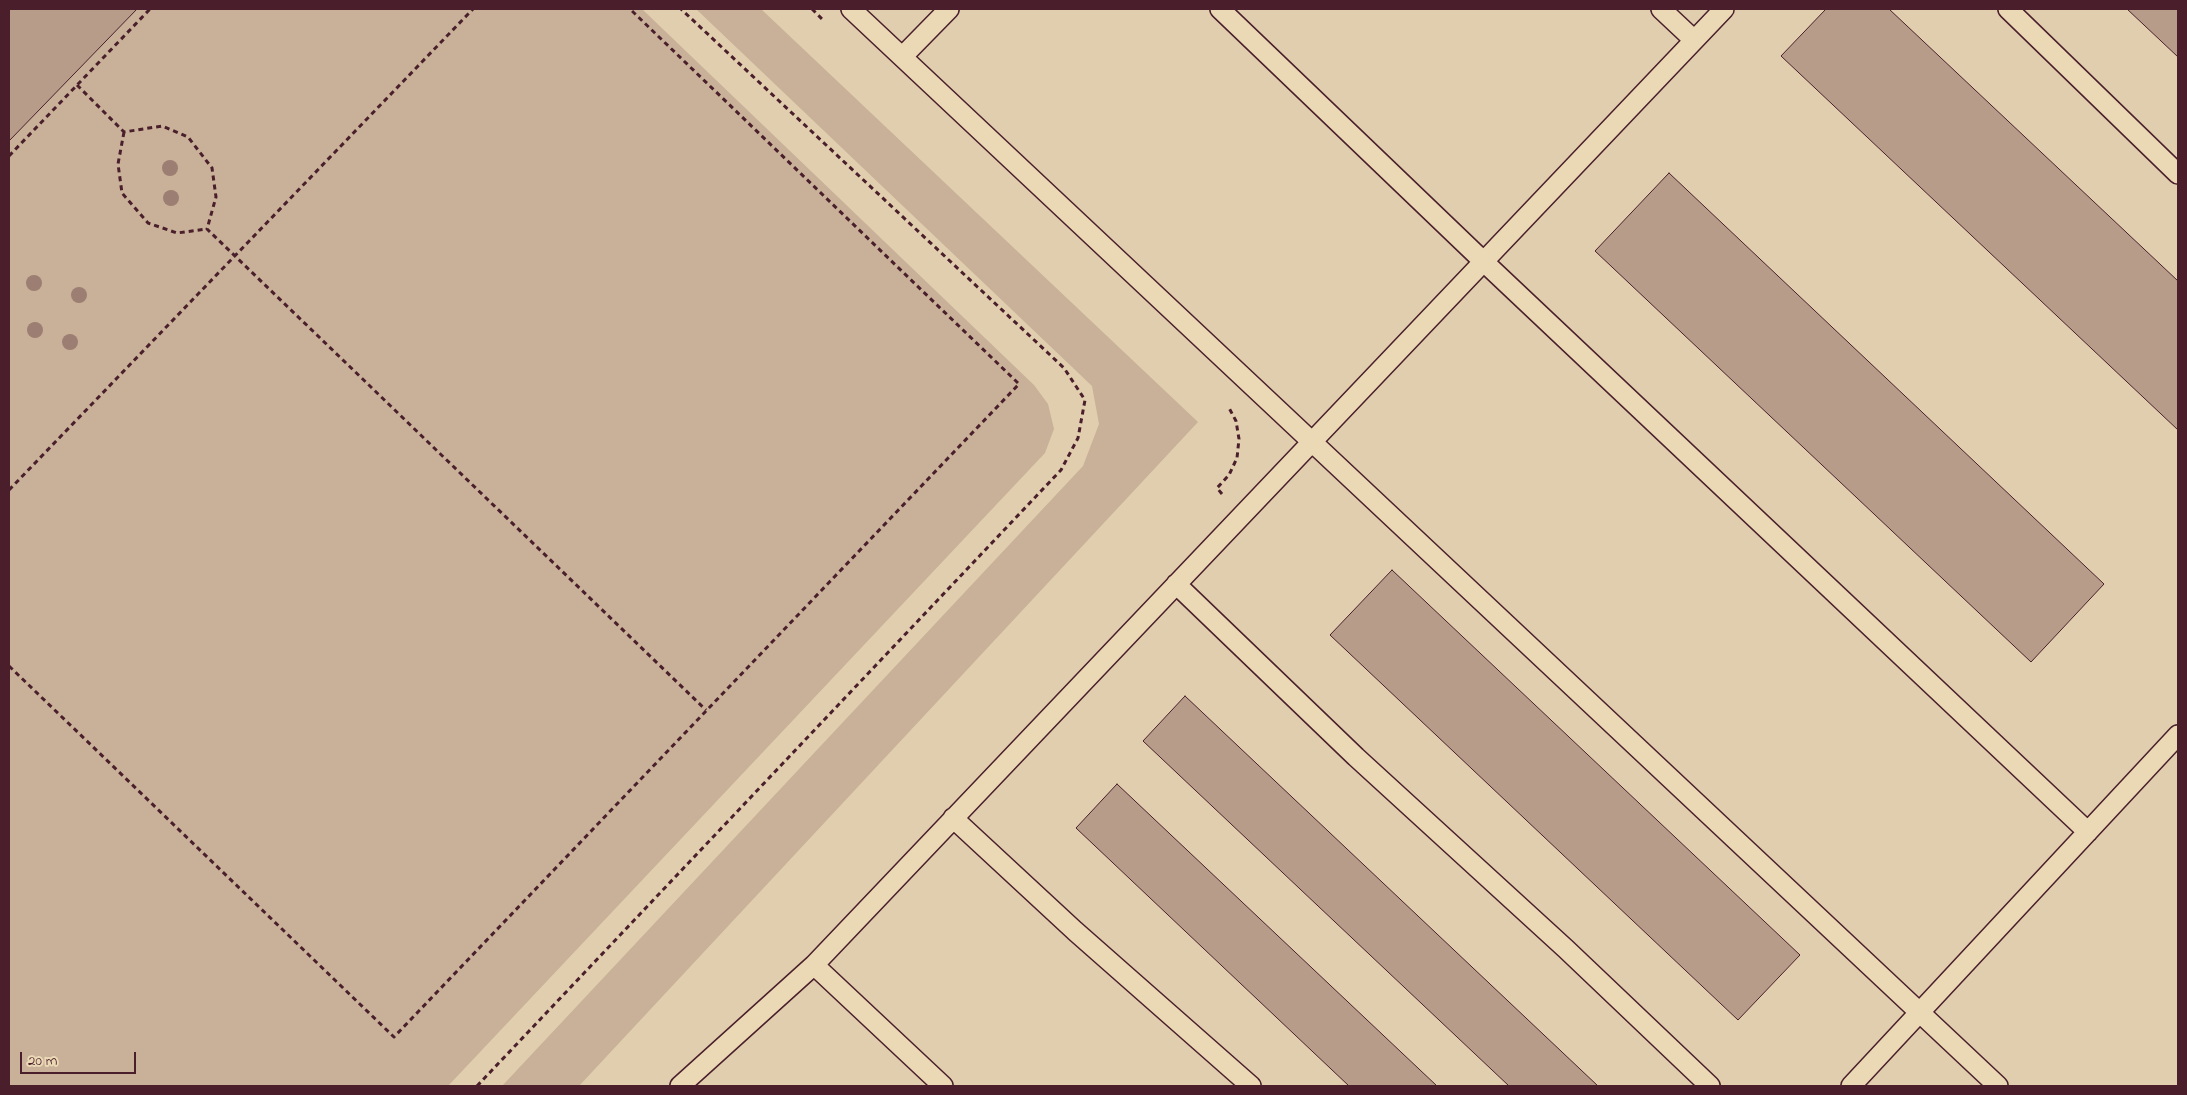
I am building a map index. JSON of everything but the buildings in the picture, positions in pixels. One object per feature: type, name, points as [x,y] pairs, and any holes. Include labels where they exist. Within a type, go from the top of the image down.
[{"type":"lane","points":[[851,9],[1998,1086]]},
{"type":"lane","points":[[902,58],[949,9]]},
{"type":"lane","points":[[1220,9],[1483,261],[2088,832]]},
{"type":"lane","points":[[1661,9],[1694,40]]},
{"type":"lane","points":[[680,1086],[814,964],[1724,9]]},
{"type":"lane","points":[[2008,9],[2178,174]]},
{"type":"lane","points":[[1176,584],[1356,757],[1566,950],[1710,1086]]},
{"type":"lane","points":[[1851,1086],[2178,735]]},
{"type":"lane","points":[[953,818],[1075,931],[1251,1086]]},
{"type":"lane","points":[[814,964],[943,1086]]},
{"type":"path","points":[[9,156],[150,9]]},
{"type":"path","points":[[9,490],[473,9]]},
{"type":"path","points":[[9,666],[394,1037],[1018,384],[630,9]]},
{"type":"path","points":[[477,1086],[1060,470],[1078,438],[1080,429],[1085,400],[1064,368],[681,9]]},
{"type":"path","points":[[812,9],[826,22]]},
{"type":"path","points":[[77,85],[124,132]]},
{"type":"path","points":[[124,132],[162,126],[188,137],[212,168],[216,198],[207,229]]},
{"type":"path","points":[[124,132],[118,164],[122,193],[148,223],[178,233],[207,229]]},
{"type":"path","points":[[207,229],[706,710]]},
{"type":"path","points":[[1227,404],[1236,421],[1239,439],[1237,458],[1229,475],[1217,488],[1243,514]]},
{"type":"shaded area","points":[[9,9],[642,9],[1034,385],[1048,404],[1054,429],[1045,453],[448,1086],[9,1086]]},
{"type":"shaded area","points":[[696,9],[761,9],[1198,422],[579,1086],[502,1086],[1083,466],[1099,424],[1092,386]]}]
